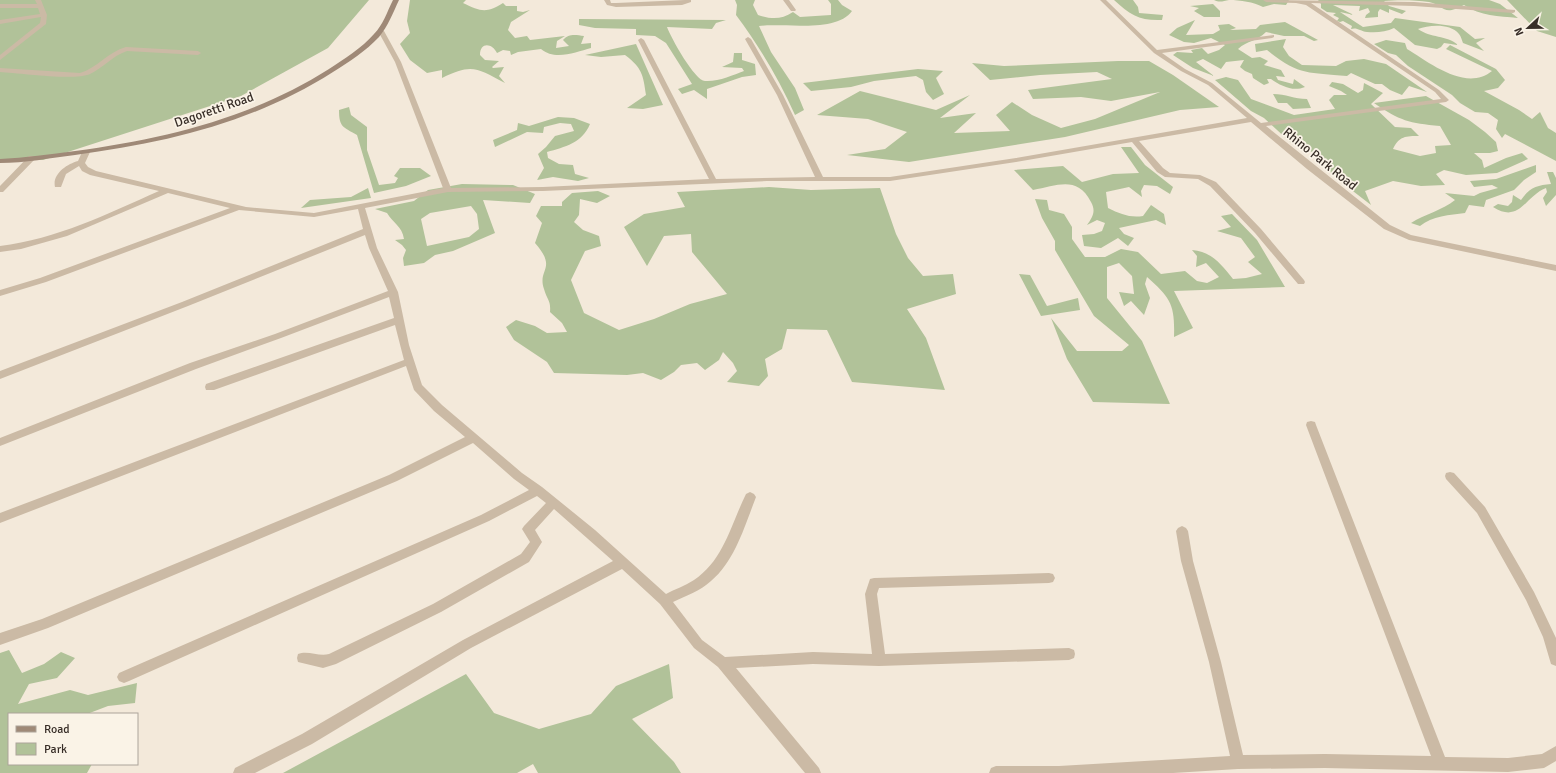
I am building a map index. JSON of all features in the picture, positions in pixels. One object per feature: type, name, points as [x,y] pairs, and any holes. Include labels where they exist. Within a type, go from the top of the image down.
[{"type":"main road","name":"Dagoretti Road","points":[[0,161],[86,152],[185,134],[214,125],[261,107],[299,90],[356,54],[380,31],[396,0]]},
{"type":"street","points":[[607,0],[609,4],[616,5],[682,3],[688,2],[688,0]]},
{"type":"street","points":[[786,0],[793,10]]},
{"type":"street","name":"Rhino Park Road","points":[[1103,0],[1156,52],[1183,70],[1210,84],[1376,221],[1396,232],[1432,242],[1556,268]]},
{"type":"street","points":[[1266,0],[1414,4],[1513,11]]},
{"type":"street","points":[[1260,125],[1446,100],[1437,91],[1303,2]]},
{"type":"street","points":[[0,6],[39,3],[44,15],[43,24],[25,40],[15,45],[0,58]]},
{"type":"street","points":[[0,22],[44,15]]},
{"type":"street","points":[[380,31],[398,62],[448,190]]},
{"type":"street","points":[[1156,52],[1272,36]]},
{"type":"street","points":[[748,39],[780,95],[821,180]]},
{"type":"street","points":[[641,40],[714,182]]},
{"type":"street","points":[[0,70],[80,75],[90,71],[116,53],[126,50],[198,53]]},
{"type":"street","points":[[81,163],[85,169],[93,173],[239,207],[263,211],[314,215],[448,190],[543,189],[767,179],[890,179],[1016,160],[1253,119]]},
{"type":"street","points":[[1133,139],[1160,170],[1168,175],[1200,177],[1213,184],[1258,231],[1301,282]]},
{"type":"street","points":[[58,185],[66,168],[81,163],[86,152]]},
{"type":"street","points":[[0,190],[32,158]]},
{"type":"street","points":[[0,249],[20,248],[37,243],[111,215],[168,190]]},
{"type":"street","points":[[0,293],[43,280],[160,238],[239,207]]},
{"type":"street","points":[[361,207],[367,231],[393,292],[408,362],[418,387],[438,408],[518,476],[554,503],[623,562],[664,600],[698,644],[723,663],[814,773]]},
{"type":"street","points":[[0,375],[193,301],[367,231]]},
{"type":"street","points":[[0,442],[193,366],[393,292]]},
{"type":"street","points":[[210,387],[398,320]]},
{"type":"street","points":[[0,518],[408,362]]},
{"type":"street","points":[[1311,425],[1441,764]]},
{"type":"street","points":[[0,639],[44,624],[393,478],[474,438]]},
{"type":"street","points":[[1450,476],[1482,510],[1530,596],[1549,636],[1556,660]]},
{"type":"street","points":[[124,677],[485,518],[538,490]]},
{"type":"street","points":[[664,600],[699,584],[712,572],[732,540],[750,497]]},
{"type":"street","points":[[303,658],[323,662],[331,660],[437,608],[525,558],[536,542],[528,529],[554,503]]},
{"type":"street","points":[[1182,531],[1188,561],[1215,662],[1238,762]]},
{"type":"street","points":[[240,773],[307,739],[467,644],[623,562]]},
{"type":"street","points":[[879,660],[871,594],[874,583],[1049,578]]},
{"type":"street","points":[[723,663],[813,658],[879,660],[1069,654]]},
{"type":"street","points":[[996,773],[1059,773],[1238,762],[1325,761],[1508,765],[1544,761],[1556,753]]},
{"type":"green space","points":[[0,0],[369,0],[328,48],[241,96],[43,160],[0,160]]},
{"type":"green space","points":[[410,0],[466,0],[463,3],[483,10],[492,9],[503,3],[506,6],[517,6],[517,11],[523,12],[530,10],[511,22],[508,30],[515,38],[527,36],[530,40],[565,36],[557,41],[556,48],[569,46],[563,40],[570,35],[578,35],[584,36],[581,44],[591,43],[591,48],[559,55],[547,53],[541,49],[518,52],[511,55],[510,51],[503,50],[497,53],[492,47],[487,45],[482,48],[480,55],[485,60],[499,61],[492,67],[504,67],[499,76],[505,83],[488,74],[474,69],[461,70],[442,78],[442,70],[427,73],[410,60],[400,44],[410,33],[407,21]]},
{"type":"green space","points":[[735,0],[755,0],[753,5],[758,15],[772,18],[780,18],[793,12],[800,17],[831,15],[831,4],[828,0],[838,0],[842,5],[852,11],[845,18],[823,25],[759,26],[771,52],[795,88],[804,110],[795,115],[768,63],[736,15],[737,5]]},
{"type":"green space","points":[[1114,0],[1133,0],[1138,7],[1139,13],[1163,15],[1162,20],[1147,19],[1136,16],[1125,10]]},
{"type":"green space","points":[[1214,0],[1229,0],[1220,2]]},
{"type":"green space","points":[[1238,0],[1289,0],[1286,5],[1274,4],[1263,7]]},
{"type":"green space","points":[[1318,0],[1401,0],[1384,1],[1389,6],[1406,11],[1402,14],[1389,9],[1389,13],[1380,9],[1378,12],[1378,17],[1365,18],[1370,12],[1368,8],[1359,11],[1360,6],[1333,5],[1354,15],[1340,12],[1363,27],[1391,23],[1395,18],[1460,27],[1475,39],[1485,38],[1476,43],[1484,51],[1463,43],[1459,34],[1450,28],[1433,26],[1418,29],[1428,34],[1454,42],[1458,45],[1444,43],[1437,49],[1415,45],[1394,28],[1374,32],[1365,32],[1355,28],[1351,29],[1352,26],[1343,21],[1337,21],[1339,18],[1333,15],[1336,13],[1327,12],[1321,8],[1321,4]]},
{"type":"green space","points":[[1401,0],[1489,0],[1500,4],[1518,18],[1483,13],[1470,9],[1464,5],[1452,10],[1447,10],[1429,2]]},
{"type":"green space","points":[[1507,0],[1556,0],[1556,37],[1537,31]]},
{"type":"green space","points":[[1213,4],[1220,11],[1220,17],[1204,17],[1194,11],[1199,8],[1190,6]]},
{"type":"green space","points":[[579,19],[726,20],[716,23],[712,29],[667,27],[684,58],[695,74],[701,79],[710,81],[725,78],[744,71],[742,68],[722,67],[733,62],[734,53],[742,53],[742,60],[755,64],[756,75],[742,77],[707,89],[707,99],[694,90],[682,94],[678,89],[692,84],[666,43],[655,36],[636,35],[636,29],[595,28],[579,25]]},
{"type":"green space","points":[[1195,20],[1186,35],[1213,34],[1220,30],[1218,25],[1229,24],[1236,28],[1230,30],[1256,29],[1260,25],[1285,22],[1318,40],[1314,41],[1304,36],[1284,36],[1266,32],[1259,38],[1238,49],[1252,58],[1260,57],[1268,61],[1264,65],[1281,70],[1285,77],[1276,76],[1278,80],[1293,84],[1294,79],[1305,87],[1296,89],[1287,88],[1271,79],[1267,79],[1269,83],[1264,85],[1253,78],[1252,74],[1240,67],[1244,60],[1226,62],[1221,69],[1203,59],[1196,62],[1214,76],[1193,68],[1173,55],[1177,52],[1193,53],[1191,50],[1202,48],[1208,54],[1219,50],[1225,45],[1211,38],[1194,43],[1184,42],[1169,35],[1177,28]]},
{"type":"green space","points":[[1286,39],[1283,47],[1289,56],[1302,65],[1336,66],[1346,61],[1364,59],[1386,64],[1427,92],[1409,86],[1402,95],[1390,90],[1382,84],[1375,84],[1351,73],[1347,76],[1313,73],[1296,69],[1267,50],[1256,52],[1255,44]]},
{"type":"green space","points":[[1386,40],[1405,43],[1407,49],[1437,68],[1460,77],[1482,77],[1492,71],[1446,49],[1450,45],[1496,69],[1505,80],[1498,88],[1484,91],[1519,110],[1532,119],[1540,112],[1548,128],[1556,133],[1556,161],[1505,134],[1502,138],[1496,129],[1498,120],[1488,113],[1475,112],[1460,103],[1452,95],[1408,66],[1396,55],[1388,53],[1374,44]]},
{"type":"green space","points":[[636,44],[663,105],[643,109],[627,108],[646,95],[643,77],[635,64],[625,55],[601,57],[585,55]]},
{"type":"green space","points":[[1149,61],[1173,75],[1219,107],[1180,110],[1065,137],[909,162],[847,155],[885,149],[907,132],[868,119],[817,115],[860,91],[936,110],[970,95],[940,118],[976,113],[954,133],[1010,131],[996,115],[1012,102],[1032,115],[1061,128],[1095,119],[1160,92],[1111,101],[1081,97],[1033,99],[1028,90],[1112,79],[1097,72],[1040,75],[990,80],[972,63],[1004,66]]},
{"type":"green space","points":[[918,69],[943,71],[936,78],[944,94],[933,100],[926,92],[923,80],[916,76],[874,81],[851,87],[811,91],[803,83]]},
{"type":"green space","points":[[1226,77],[1238,80],[1251,99],[1294,115],[1335,109],[1329,100],[1334,95],[1347,95],[1329,86],[1332,82],[1343,84],[1358,93],[1363,90],[1364,83],[1383,93],[1371,104],[1395,127],[1411,128],[1419,136],[1410,136],[1400,139],[1393,149],[1420,156],[1436,153],[1435,146],[1451,145],[1440,126],[1420,124],[1405,120],[1391,114],[1374,103],[1426,96],[1469,120],[1496,142],[1498,151],[1490,153],[1474,153],[1482,160],[1484,168],[1506,158],[1522,153],[1528,159],[1497,173],[1466,175],[1444,170],[1436,174],[1445,185],[1421,186],[1393,181],[1365,191],[1371,205],[1336,178],[1312,152],[1290,142],[1264,118],[1251,111],[1215,80]]},
{"type":"green space","points":[[1273,94],[1307,99],[1311,108],[1293,109],[1287,103],[1278,103]]},
{"type":"green space","points":[[349,107],[351,115],[367,127],[367,150],[379,185],[395,183],[398,178],[394,176],[400,168],[420,168],[431,176],[406,186],[374,193],[357,135],[345,128],[340,120],[339,110]]},
{"type":"green space","points":[[558,117],[574,118],[590,124],[578,140],[566,146],[547,152],[548,158],[559,164],[573,165],[575,174],[589,178],[578,181],[553,177],[537,180],[544,168],[538,154],[555,136],[574,131],[571,124],[560,123],[544,127],[543,133],[527,132],[495,147],[493,140],[517,130],[518,123],[529,126]]},
{"type":"green space","points":[[1121,147],[1131,147],[1145,165],[1173,187],[1170,194],[1157,186],[1144,185],[1141,191],[1142,197],[1129,187],[1106,192],[1108,208],[1121,214],[1129,216],[1143,216],[1151,205],[1164,214],[1166,225],[1156,220],[1119,228],[1124,234],[1134,238],[1128,246],[1118,238],[1101,248],[1084,246],[1082,235],[1094,234],[1102,231],[1105,223],[1097,220],[1087,225],[1094,211],[1093,205],[1085,194],[1079,188],[1066,184],[1033,190],[1014,170],[1063,166],[1082,182],[1113,174],[1139,173]]},
{"type":"green space","points":[[1536,165],[1536,172],[1524,180],[1514,190],[1486,200],[1484,207],[1469,205],[1465,213],[1436,218],[1420,226],[1411,223],[1445,207],[1455,200],[1445,193],[1474,196],[1498,188],[1492,185],[1474,187],[1470,181],[1496,179]]},
{"type":"green space","points":[[1547,172],[1553,172],[1556,178],[1556,195],[1546,206],[1543,198],[1547,192],[1546,188],[1516,211],[1502,211],[1493,207],[1498,204],[1508,206],[1512,202],[1513,195],[1521,200],[1530,190],[1542,185],[1551,184]]},
{"type":"green space","points":[[462,184],[513,185],[535,194],[530,203],[483,200],[495,233],[453,251],[435,255],[424,263],[404,266],[403,258],[406,250],[395,240],[404,239],[401,231],[387,213],[375,209],[414,201],[428,190]],"holes":[[[471,206],[477,214],[479,229],[469,237],[427,246],[421,219],[430,213]]]},
{"type":"green space","points":[[769,187],[811,190],[880,188],[896,234],[908,258],[923,276],[953,274],[956,294],[907,309],[926,338],[945,390],[852,382],[827,330],[787,329],[782,349],[765,359],[768,376],[759,386],[727,382],[737,371],[733,363],[723,352],[719,360],[705,370],[697,363],[681,365],[674,372],[661,380],[643,373],[627,375],[554,373],[547,362],[514,340],[506,327],[516,320],[535,326],[547,333],[567,332],[562,323],[550,312],[549,302],[545,293],[543,277],[546,268],[545,258],[535,243],[542,223],[536,216],[541,206],[562,206],[562,202],[572,193],[598,191],[610,196],[597,203],[580,199],[579,215],[574,222],[583,230],[599,236],[601,246],[585,251],[571,280],[584,313],[619,330],[654,319],[690,304],[727,294],[692,252],[691,234],[664,236],[647,266],[624,227],[644,214],[685,207],[677,192]]},
{"type":"green space","points":[[368,188],[371,198],[301,208],[310,200],[351,197]]},
{"type":"green space","points":[[1035,199],[1047,200],[1049,210],[1064,214],[1072,227],[1072,239],[1085,257],[1105,257],[1121,249],[1138,252],[1161,274],[1185,271],[1197,281],[1207,283],[1219,277],[1206,263],[1196,267],[1197,256],[1192,250],[1211,256],[1233,279],[1246,278],[1262,274],[1248,262],[1255,257],[1241,238],[1217,231],[1231,227],[1221,216],[1232,214],[1257,240],[1285,287],[1174,291],[1193,328],[1174,337],[1174,317],[1172,309],[1170,303],[1161,291],[1147,277],[1145,284],[1150,298],[1144,315],[1131,301],[1124,306],[1119,292],[1134,294],[1132,276],[1119,263],[1107,267],[1107,298],[1142,341],[1170,404],[1093,402],[1067,359],[1051,318],[1077,351],[1122,351],[1129,345],[1094,316],[1055,250],[1055,241],[1042,218]]},
{"type":"green space","points":[[1019,274],[1030,275],[1047,306],[1078,298],[1080,310],[1041,316]]},
{"type":"green space","points":[[9,650],[22,673],[44,664],[61,652],[75,658],[57,678],[29,684],[18,704],[70,690],[88,695],[137,683],[135,703],[108,706],[90,713],[8,713],[8,765],[91,765],[87,773],[0,773],[0,653]]},
{"type":"green space","points":[[669,664],[673,698],[632,719],[674,762],[681,773],[538,773],[533,764],[517,773],[283,773],[466,674],[494,713],[539,729],[591,714],[616,686]]}]
